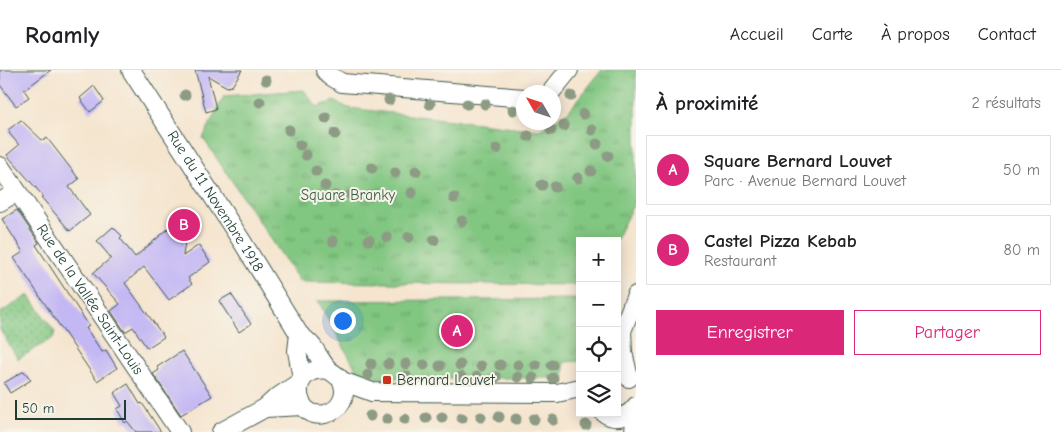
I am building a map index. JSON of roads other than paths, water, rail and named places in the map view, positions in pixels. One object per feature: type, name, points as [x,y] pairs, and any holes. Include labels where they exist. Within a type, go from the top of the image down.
[{"type":"street","name":"Rue du 11 Novembre 1918","points":[[131,70],[238,235],[299,334],[312,346],[336,376]]},
{"type":"street","points":[[326,70],[329,75],[342,83],[516,97]]},
{"type":"street","points":[[557,85],[569,70]]},
{"type":"street","name":"Rue de la Vallée Saint-Louis","points":[[0,166],[180,432]]},
{"type":"street","points":[[0,202],[16,192]]},
{"type":"street","points":[[621,332],[636,295]]},
{"type":"street","points":[[299,334],[297,352],[302,380],[298,390],[299,398],[303,406],[317,414],[334,411],[341,404],[372,392],[556,393],[576,389]]},
{"type":"street","points":[[621,341],[630,381]]},
{"type":"street","points":[[221,432],[265,408],[310,372],[319,369],[372,392]]},
{"type":"street","points":[[336,376],[344,389],[341,404]]},
{"type":"street","points":[[556,393],[576,399]]},
{"type":"street","points":[[265,408],[303,406]]},
{"type":"street","points":[[615,417],[625,416],[632,412],[636,406]]},
{"type":"street","points":[[634,432],[636,406]]},
{"type":"street","points":[[610,417],[622,432]]},
{"type":"place","name":"Castel Pizza Kebab","points":[[184,225]]},
{"type":"place","name":"Square Bernard Louvet","points":[[457,331]]},
{"type":"place","name":"Bernard Louvet","points":[[387,380]]},
{"type":"park label","name":"Square Branky","points":[[348,195]]}]
